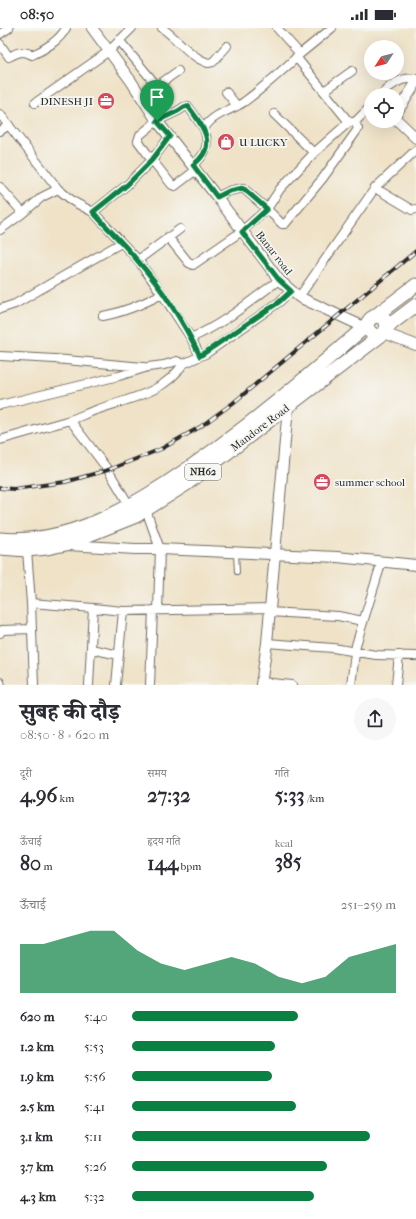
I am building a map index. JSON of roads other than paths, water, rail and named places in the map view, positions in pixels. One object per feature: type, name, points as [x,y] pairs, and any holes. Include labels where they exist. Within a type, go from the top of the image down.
[{"type":"highway","name":"Mandore Road","points":[[0,539],[25,539],[48,536],[74,530],[101,520],[137,510],[159,488],[256,418],[306,378],[369,323],[416,285]]},
{"type":"highway","name":"Mandore Road","points":[[0,548],[27,550],[66,544],[186,485],[288,407],[416,305]]},
{"type":"highway","points":[[369,323],[382,318],[387,324],[383,332]]},
{"type":"street","points":[[0,34],[9,28]]},
{"type":"street","points":[[0,44],[9,57],[25,51],[32,55],[40,52],[60,36],[66,28]]},
{"type":"street","name":"Banar road","points":[[92,28],[157,121],[194,167],[279,280],[295,294],[369,323]]},
{"type":"street","points":[[35,103],[109,51],[132,28]]},
{"type":"street","points":[[162,28],[186,49],[204,62],[213,62],[227,46]]},
{"type":"street","points":[[217,197],[229,191],[243,188],[282,224],[285,224],[323,178],[358,129],[324,91],[277,28]]},
{"type":"street","points":[[204,129],[206,125],[216,116],[231,110],[277,76],[298,55],[332,28]]},
{"type":"street","points":[[119,40],[157,86],[178,71]]},
{"type":"street","points":[[324,91],[352,71]]},
{"type":"street","points":[[388,88],[408,77],[416,79]]},
{"type":"street","points":[[404,102],[416,84]]},
{"type":"street","points":[[226,92],[237,106]]},
{"type":"street","points":[[188,106],[204,129],[208,144],[202,156],[194,167],[175,186],[172,185],[138,141],[140,135],[157,121],[188,106]]},
{"type":"street","points":[[168,237],[189,263],[193,265],[196,264],[242,232],[267,209],[280,189],[314,153],[364,112]]},
{"type":"street","points":[[0,114],[58,189],[74,202],[93,212],[138,260],[191,338],[200,356]]},
{"type":"street","points":[[274,114],[314,153]]},
{"type":"street","points":[[0,132],[9,124]]},
{"type":"street","points":[[404,127],[416,138]]},
{"type":"street","points":[[93,212],[127,185],[152,160],[170,136]]},
{"type":"street","points":[[0,440],[70,420],[97,409],[134,398],[157,388],[179,371],[183,364],[200,356],[279,302],[295,294],[375,188],[416,150]]},
{"type":"street","points":[[0,187],[23,213]]},
{"type":"street","points":[[375,188],[412,210],[416,209]]},
{"type":"street","points":[[0,230],[42,197],[58,189]]},
{"type":"street","points":[[138,260],[180,229]]},
{"type":"street","points":[[0,310],[15,304],[121,243]]},
{"type":"street","points":[[191,338],[208,331],[231,317],[279,280]]},
{"type":"street","points":[[103,316],[125,311],[141,305],[162,294]]},
{"type":"street","points":[[383,332],[416,345]]},
{"type":"street","points":[[0,356],[148,367]]},
{"type":"street","points":[[0,405],[118,376],[148,367],[164,365],[177,361],[183,364]]},
{"type":"street","points":[[288,407],[267,643],[261,684],[292,685]]},
{"type":"street","points":[[70,420],[137,510],[160,548],[150,685]]},
{"type":"street","points":[[66,544],[135,550],[160,548],[337,557],[416,565]]},
{"type":"street","points":[[27,550],[31,603],[34,685]]},
{"type":"street","points":[[351,685],[356,645],[382,561]]},
{"type":"street","points":[[31,603],[123,611],[269,610],[338,616],[363,621]]},
{"type":"street","points":[[90,685],[93,608]]},
{"type":"street","points":[[116,685],[123,611]]},
{"type":"street","points":[[0,633],[2,630],[7,629],[32,629]]},
{"type":"street","points":[[267,643],[333,648],[376,655],[416,656]]},
{"type":"street","points":[[91,649],[119,655]]},
{"type":"street","points":[[396,685],[399,655]]},
{"type":"lane","points":[[236,552],[237,572]]},
{"type":"railway","points":[[0,488],[14,489],[65,482],[108,470],[161,449],[200,427],[233,403],[416,251]]},
{"type":"place","name":"DINESH JI","points":[[106,101]]},
{"type":"place","name":"U LUCKY","points":[[226,142]]},
{"type":"place","name":"summer school","points":[[322,482]]}]
